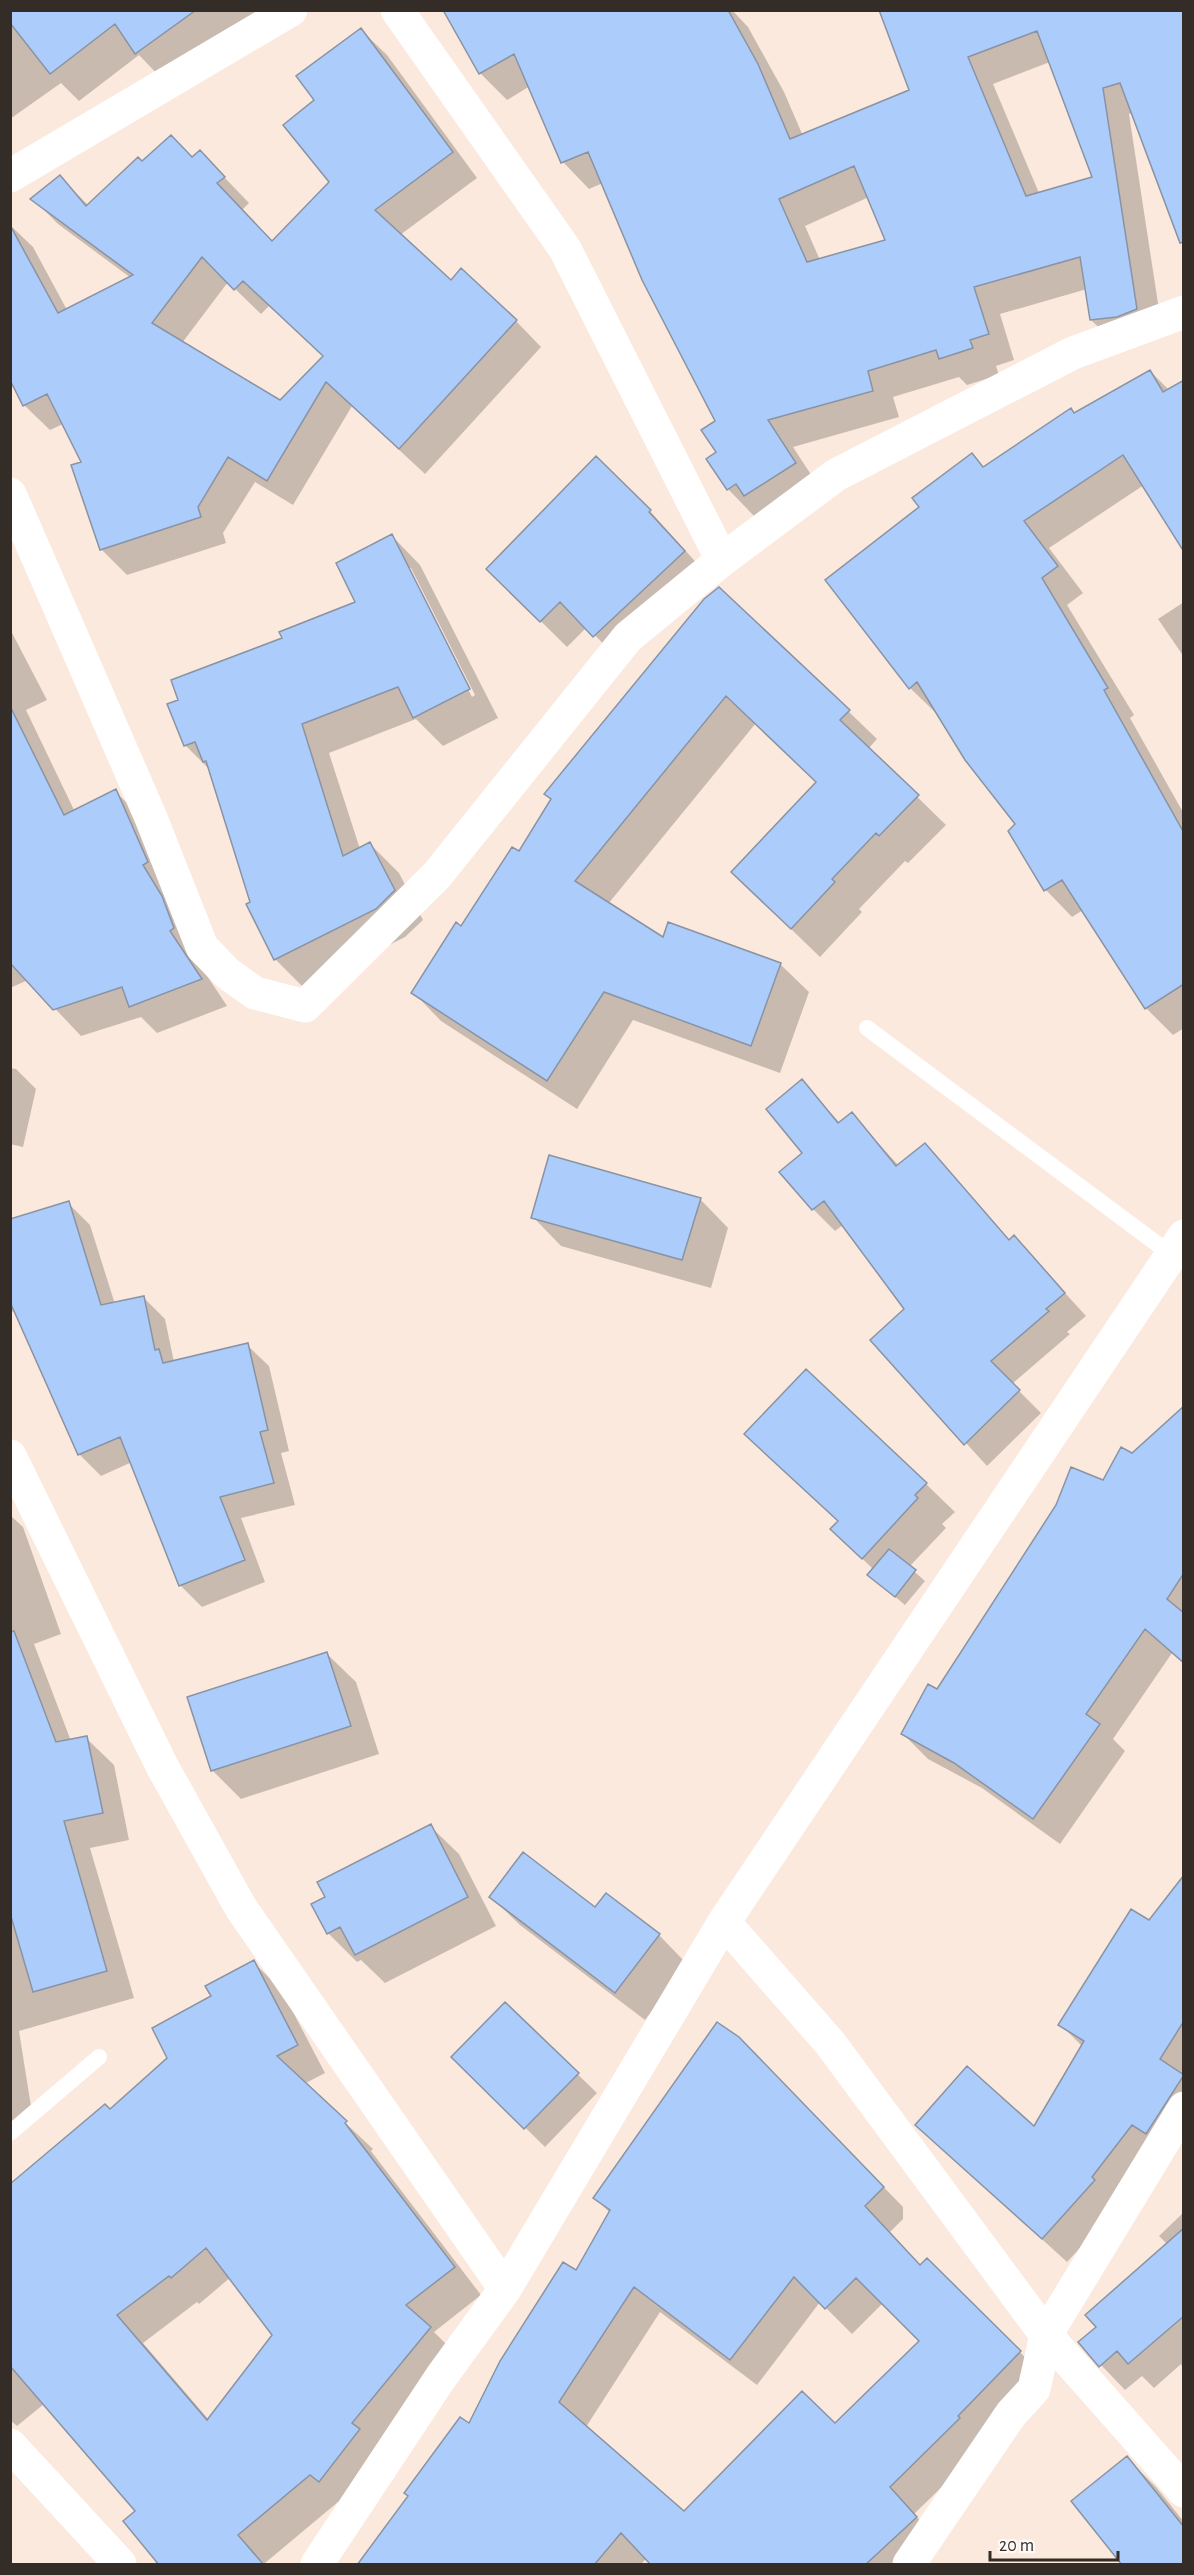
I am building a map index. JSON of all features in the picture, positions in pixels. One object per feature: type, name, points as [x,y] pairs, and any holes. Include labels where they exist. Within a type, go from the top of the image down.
[{"type":"street","points":[[10,176],[291,10]]},
{"type":"street","points":[[397,10],[565,249],[722,560]]},
{"type":"street","points":[[10,494],[151,818],[202,947],[227,973],[255,993],[305,1006],[437,875],[628,637],[722,560],[836,475],[1074,353],[1184,312]]},
{"type":"street","points":[[317,2565],[441,2377],[505,2289],[724,1922],[1178,1246]]},
{"type":"street","points":[[10,1456],[162,1766],[242,1908],[505,2289]]},
{"type":"street","points":[[724,1922],[830,2043],[1046,2335],[1184,2491]]},
{"type":"street","points":[[909,2565],[1011,2414],[1034,2389],[1046,2335],[1184,2108]]},
{"type":"street","points":[[10,2445],[120,2565]]},
{"type":"lane","points":[[867,1028],[1178,1246]]},
{"type":"lane","points":[[10,2133],[99,2056]]},
{"type":"building","points":[[10,10],[196,10],[135,54],[115,24],[50,74],[10,23]]},
{"type":"building","points":[[443,10],[728,10],[758,64],[790,139],[909,90],[879,10],[1184,10],[1184,242],[1180,243],[1120,83],[1103,88],[1137,309],[1117,317],[1090,320],[1080,257],[974,287],[989,334],[970,340],[973,348],[939,359],[936,350],[868,371],[873,391],[768,420],[796,463],[744,496],[736,484],[727,490],[706,459],[716,452],[701,430],[715,421],[642,280],[588,152],[561,163],[514,54],[479,74]],"holes":[[[1037,31],[1092,177],[1026,196],[968,57]],[[854,166],[885,240],[807,262],[779,199]]]},
{"type":"building","points":[[361,28],[453,152],[375,210],[451,280],[461,268],[517,320],[399,449],[326,382],[267,481],[228,457],[198,507],[201,517],[100,550],[71,465],[81,462],[47,394],[23,406],[10,380],[10,225],[58,313],[133,275],[30,199],[60,175],[86,206],[138,157],[142,161],[171,135],[192,157],[200,150],[225,177],[217,183],[272,241],[329,182],[283,125],[314,100],[296,76]],"holes":[[[202,257],[234,290],[243,281],[323,356],[280,400],[152,323]]]},
{"type":"building","points":[[1150,370],[1163,392],[1184,380],[1184,552],[1123,455],[1024,521],[1058,566],[1042,578],[1108,688],[1104,690],[1184,833],[1184,984],[1145,1009],[1062,880],[1044,891],[1008,831],[1015,824],[965,760],[917,682],[909,689],[825,580],[919,507],[912,498],[972,453],[983,467],[1071,408],[1074,413]]},
{"type":"building","points":[[596,456],[651,510],[649,512],[685,551],[593,637],[560,602],[540,622],[486,569]]},
{"type":"building","points":[[392,534],[470,689],[413,718],[398,687],[302,724],[343,856],[370,842],[395,890],[376,909],[274,960],[246,904],[250,902],[206,761],[203,762],[195,742],[184,746],[167,704],[178,700],[171,680],[282,638],[279,632],[355,602],[336,563]]},
{"type":"building","points":[[719,587],[850,710],[840,720],[919,795],[879,836],[876,833],[832,879],[835,882],[791,929],[731,872],[816,782],[726,696],[575,881],[663,937],[668,922],[781,963],[751,1046],[604,992],[547,1081],[411,993],[456,922],[461,926],[512,847],[519,851],[551,799],[544,794],[704,599]]},
{"type":"building","points":[[10,706],[64,815],[116,789],[148,862],[143,865],[162,896],[174,928],[170,931],[202,979],[129,1007],[122,987],[53,1010],[10,963]]},
{"type":"building","points":[[802,1079],[838,1123],[852,1112],[896,1166],[925,1143],[1009,1240],[1014,1235],[1065,1293],[1046,1309],[1049,1311],[991,1361],[1020,1390],[964,1445],[870,1340],[904,1309],[824,1201],[812,1210],[779,1172],[802,1153],[766,1109]]},
{"type":"building","points":[[549,1155],[701,1198],[682,1260],[531,1218]]},
{"type":"building","points":[[69,1201],[101,1305],[144,1296],[155,1350],[159,1349],[163,1363],[248,1343],[268,1430],[260,1432],[274,1483],[220,1497],[245,1560],[179,1586],[120,1437],[78,1455],[10,1302],[10,1219]]},
{"type":"building","points":[[806,1369],[927,1483],[915,1495],[918,1498],[862,1559],[830,1529],[838,1521],[744,1434]]},
{"type":"building","points":[[1184,1406],[1184,1573],[1167,1599],[1184,1613],[1184,1663],[1145,1629],[1086,1714],[1100,1724],[1033,1819],[954,1763],[901,1734],[928,1684],[937,1689],[1056,1505],[1071,1467],[1103,1480],[1121,1447],[1132,1453]]},
{"type":"building","points":[[889,1549],[916,1570],[895,1597],[867,1575]]},
{"type":"building","points":[[14,1631],[56,1742],[87,1736],[103,1813],[64,1821],[107,1971],[33,1992],[10,1913],[10,1632]]},
{"type":"building","points":[[327,1652],[351,1726],[211,1771],[187,1697]]},
{"type":"building","points":[[431,1824],[468,1897],[355,1955],[340,1927],[327,1934],[311,1904],[325,1897],[317,1882]]},
{"type":"building","points":[[523,1852],[595,1907],[606,1893],[660,1934],[615,1993],[489,1897]]},
{"type":"building","points":[[1184,1875],[1184,2021],[1160,2059],[1184,2075],[1146,2134],[1132,2125],[1092,2177],[1095,2180],[1042,2239],[915,2125],[967,2066],[1034,2126],[1084,2041],[1058,2025],[1131,1909],[1149,1920]]},
{"type":"building","points":[[254,1960],[298,2045],[277,2056],[347,2121],[345,2123],[455,2267],[406,2305],[431,2327],[352,2423],[360,2429],[319,2482],[310,2475],[238,2535],[264,2565],[159,2565],[123,2521],[135,2511],[10,2366],[10,2184],[105,2104],[110,2109],[167,2058],[152,2028],[211,1996],[205,1986]],"holes":[[[206,2248],[272,2335],[207,2420],[117,2315],[169,2276],[171,2278]]]},
{"type":"building","points":[[505,2002],[579,2073],[524,2129],[451,2057]]},
{"type":"building","points":[[717,2022],[739,2037],[884,2187],[865,2206],[920,2265],[927,2258],[1021,2351],[958,2416],[960,2418],[890,2487],[917,2517],[865,2565],[651,2565],[621,2533],[594,2565],[357,2565],[408,2496],[404,2493],[460,2417],[469,2423],[500,2361],[563,2262],[576,2270],[610,2210],[593,2198]],"holes":[[[794,2277],[825,2309],[856,2278],[919,2341],[835,2423],[802,2391],[684,2511],[559,2402],[634,2287],[730,2360]]]},
{"type":"building","points":[[1184,2228],[1184,2316],[1128,2364],[1117,2351],[1099,2367],[1078,2342],[1096,2327],[1085,2315]]},
{"type":"building","points":[[1127,2456],[1184,2527],[1184,2565],[1122,2565],[1071,2501]]}]
